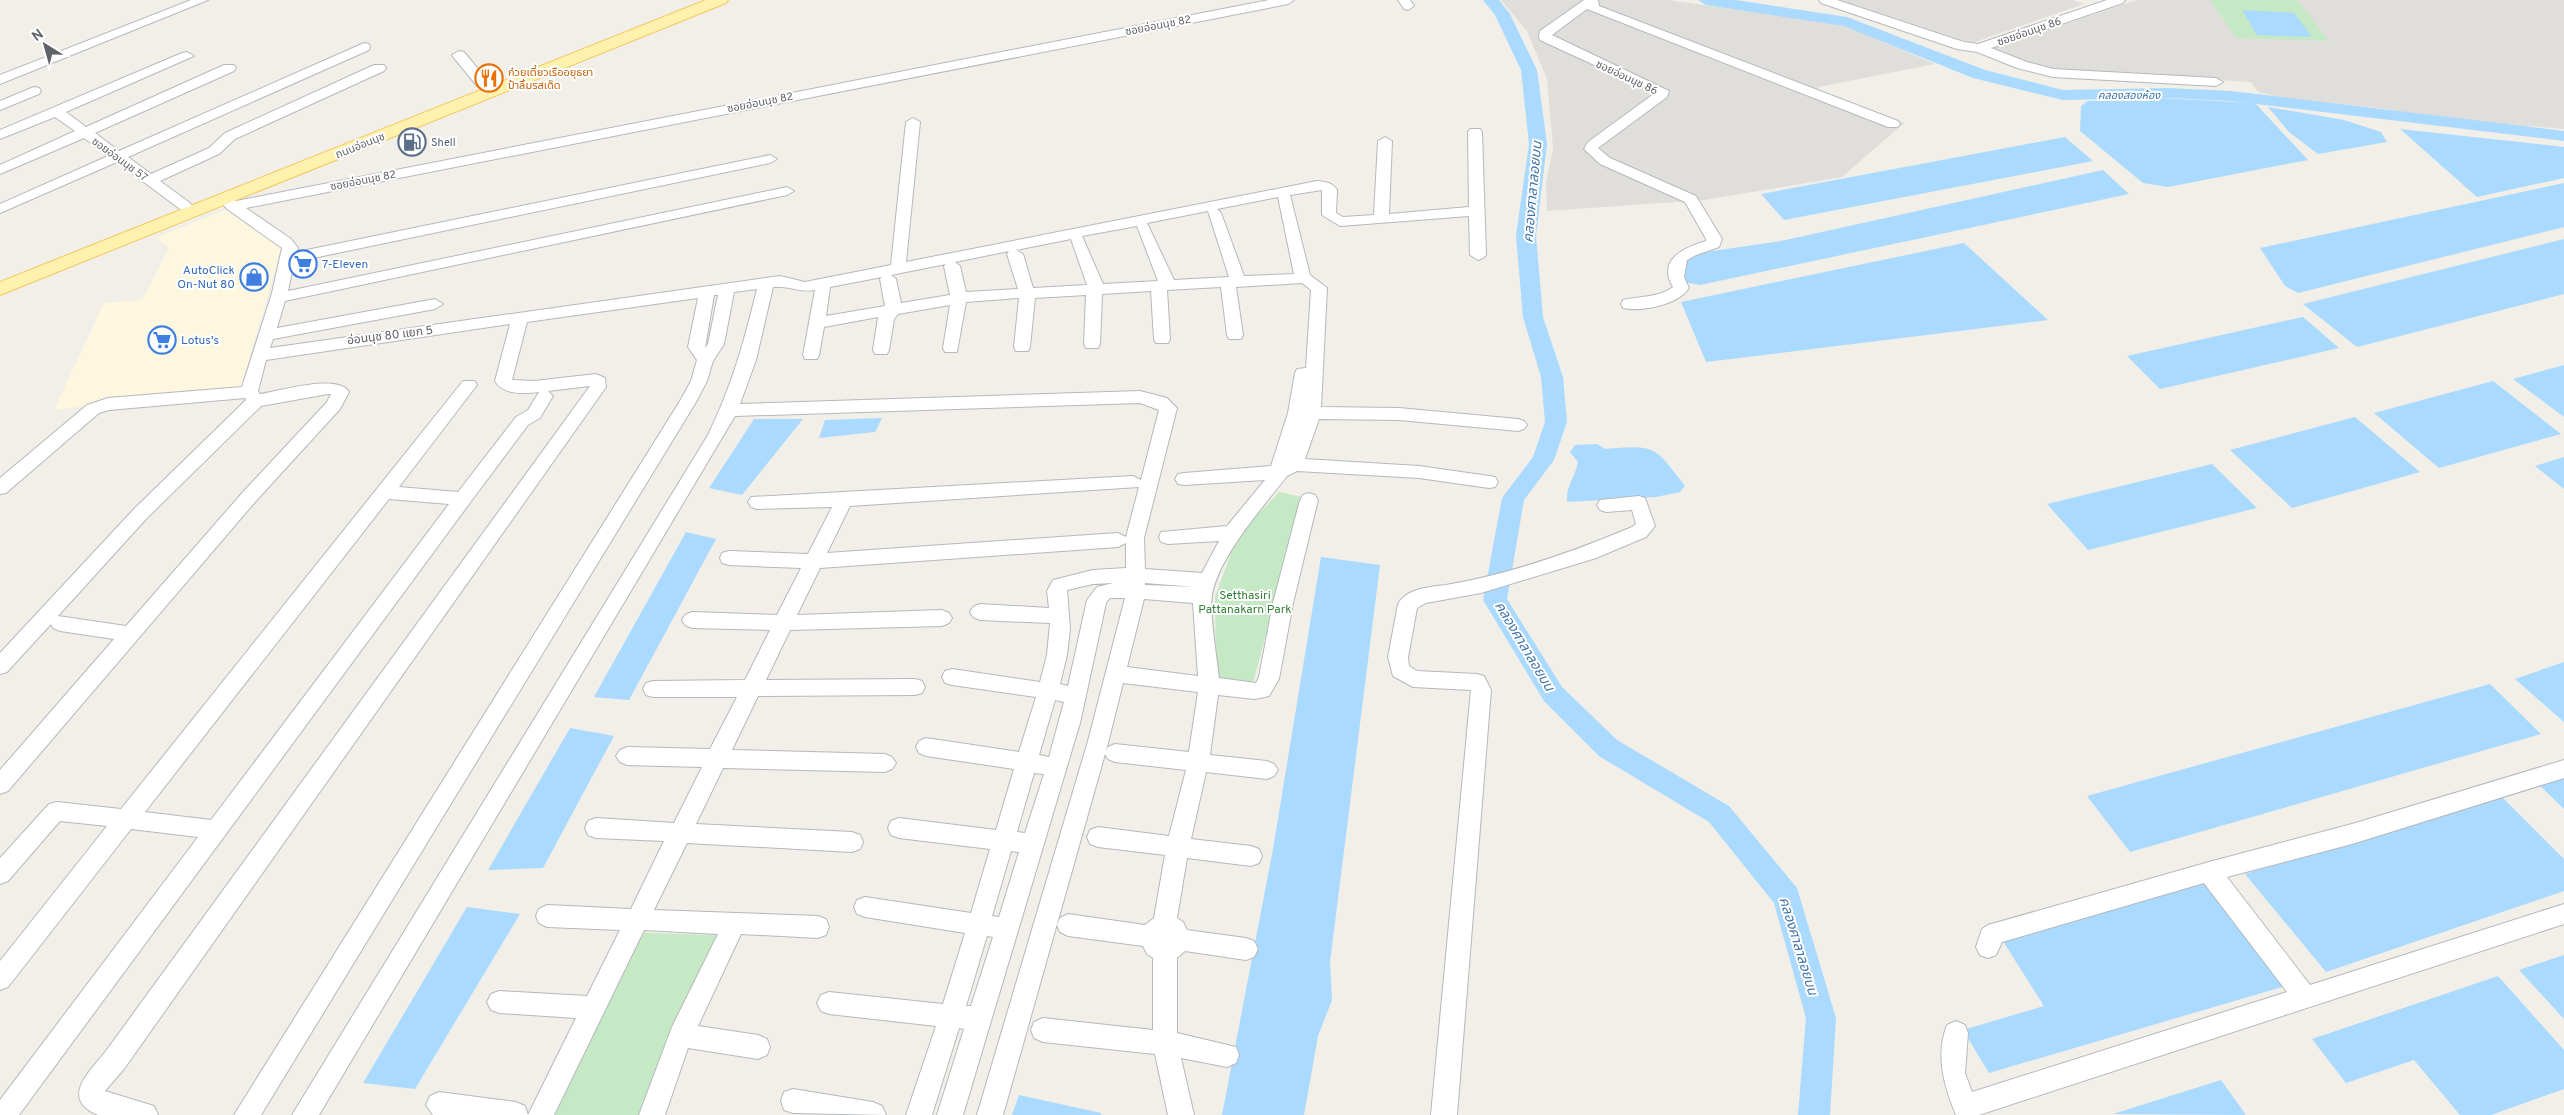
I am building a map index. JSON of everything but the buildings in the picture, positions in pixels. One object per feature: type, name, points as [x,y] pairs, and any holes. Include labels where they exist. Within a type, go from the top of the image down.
[{"type":"main road","name":"ถนนอ่อนนุช","points":[[0,279],[484,84],[693,4],[720,0]]},
{"type":"main road","name":"ถนนอ่อนนุช","points":[[0,289],[229,203],[693,4]]},
{"type":"street","points":[[0,80],[202,0]]},
{"type":"street","name":"ซอยอ่อนนุช 82","points":[[229,203],[1288,0]]},
{"type":"street","name":"ซอยอ่อนนุช 86","points":[[1592,0],[1592,7],[1595,9],[1893,124]]},
{"type":"street","name":"ซอยอ่อนนุช 86","points":[[1592,0],[1545,34],[1545,37],[1662,91],[1662,94],[1593,145],[1591,149],[1604,161],[1691,199],[1714,239],[1714,244],[1684,253],[1678,261],[1676,280],[1681,288],[1676,293],[1651,302],[1629,304]]},
{"type":"street","name":"ซอยอ่อนนุช 86","points":[[1825,0],[1962,46],[1979,48],[2119,0]]},
{"type":"street","points":[[0,209],[364,47]]},
{"type":"street","points":[[1979,48],[2022,65],[2053,72],[2216,82]]},
{"type":"street","points":[[1036,49],[1044,65]]},
{"type":"street","points":[[460,55],[484,84]]},
{"type":"street","points":[[0,135],[187,56]]},
{"type":"street","points":[[0,170],[230,68]]},
{"type":"street","points":[[150,180],[214,150],[223,145],[230,136],[379,68]]},
{"type":"street","points":[[0,106],[34,91]]},
{"type":"street","name":"ซอยอ่อนนุช 57","points":[[56,111],[185,206]]},
{"type":"street","points":[[881,350],[886,318],[894,309],[893,274],[913,122]]},
{"type":"street","points":[[1475,132],[1478,255]]},
{"type":"street","points":[[1385,141],[1381,218],[1476,211]]},
{"type":"street","points":[[288,258],[770,159]]},
{"type":"street","name":"อ่อนนุช 80 แยก 5","points":[[260,354],[780,281],[805,288],[893,274],[1317,185],[1326,186],[1330,190],[1329,215],[1333,219],[1340,222],[1381,218]]},
{"type":"street","points":[[276,298],[788,191]]},
{"type":"street","points":[[1285,198],[1308,281]]},
{"type":"street","points":[[0,666],[140,514],[238,416],[253,396],[260,354],[276,298],[280,293],[290,248],[286,242],[229,203]]},
{"type":"street","points":[[1214,213],[1233,282],[1235,335]]},
{"type":"street","points":[[1143,227],[1163,285],[1162,339]]},
{"type":"street","points":[[1078,240],[1096,280],[1092,344]]},
{"type":"street","points":[[1015,254],[1026,294],[1022,348]]},
{"type":"street","points":[[951,348],[959,298],[952,266]]},
{"type":"street","points":[[816,324],[959,298],[1233,282],[1308,281],[1319,288],[1304,413],[1285,467],[1232,533],[1204,588],[1209,684],[1198,763],[1178,846],[1165,938],[1165,1043],[1181,1115]]},
{"type":"street","points":[[305,1115],[716,436],[729,410],[748,360],[766,283]]},
{"type":"street","points":[[811,356],[823,288]]},
{"type":"street","points":[[248,1115],[688,402],[699,381],[705,360],[716,344],[727,289]]},
{"type":"street","points":[[705,360],[696,348],[707,292]]},
{"type":"street","points":[[266,335],[434,304]]},
{"type":"street","points":[[145,1115],[99,1103],[91,1095],[92,1088],[121,1052],[598,387],[599,382],[591,380],[540,391],[508,386],[503,381],[520,318]]},
{"type":"street","points":[[0,979],[468,385]]},
{"type":"street","points":[[0,488],[93,409],[108,404],[253,396],[328,388],[337,389],[341,392],[334,406],[249,497],[0,785]]},
{"type":"street","points":[[4,1115],[463,499],[522,421],[534,414],[540,391]]},
{"type":"street","points":[[729,410],[1140,398],[1161,402],[1168,408],[1135,538],[1135,584],[1098,741],[990,1115]]},
{"type":"street","points":[[1304,413],[1398,414],[1518,425]]},
{"type":"street","points":[[1184,479],[1285,467],[1419,472],[1489,482]]},
{"type":"street","points":[[757,502],[844,500],[1133,482]]},
{"type":"street","points":[[384,492],[463,499]]},
{"type":"street","points":[[541,1115],[844,500]]},
{"type":"street","points":[[1122,674],[1255,691],[1262,690],[1269,679],[1283,603],[1309,500]]},
{"type":"street","points":[[1444,1115],[1481,690],[1477,682],[1413,679],[1400,670],[1398,657],[1408,604],[1422,596],[1481,586],[1588,553],[1639,532],[1646,526],[1640,503],[1606,505]]},
{"type":"street","points":[[1168,537],[1232,533]]},
{"type":"street","points":[[729,558],[814,561],[1118,540]]},
{"type":"street","points":[[919,1115],[952,1017],[977,926],[1005,841],[1048,691],[1057,655],[1060,629],[1057,591],[1060,586],[1083,578],[1135,584],[1204,588]]},
{"type":"street","points":[[950,1115],[1057,766],[1076,695],[1097,600],[1104,592],[1135,584]]},
{"type":"street","points":[[980,612],[1059,616]]},
{"type":"street","points":[[692,620],[783,623],[942,618]]},
{"type":"street","points":[[60,623],[131,634]]},
{"type":"street","points":[[952,677],[1076,695]]},
{"type":"street","points":[[653,689],[915,688]]},
{"type":"street","points":[[926,747],[1057,766]]},
{"type":"street","points":[[1116,753],[1267,770]]},
{"type":"street","points":[[627,756],[885,764]]},
{"type":"street","points":[[1988,947],[1990,937],[1996,933],[2209,872],[2352,834],[2564,769]]},
{"type":"street","points":[[0,874],[55,812],[216,830]]},
{"type":"street","points":[[596,828],[682,831],[852,842]]},
{"type":"street","points":[[899,828],[1034,844]]},
{"type":"street","points":[[1098,837],[1251,856]]},
{"type":"street","points":[[2209,872],[2305,998]]},
{"type":"street","points":[[865,907],[977,926],[1008,929]]},
{"type":"street","points":[[1956,1032],[1953,1073],[1965,1107],[2564,914]]},
{"type":"street","points":[[547,916],[818,927]]},
{"type":"street","points":[[1068,924],[1246,949]]},
{"type":"street","points":[[652,1115],[681,1034],[734,925]]},
{"type":"street","points":[[499,1002],[593,1008]]},
{"type":"street","points":[[829,1003],[980,1019]]},
{"type":"street","points":[[1043,1030],[1165,1043],[1227,1055]]},
{"type":"street","points":[[681,1034],[758,1047]]},
{"type":"street","points":[[793,1101],[873,1115]]},
{"type":"street","points":[[439,1105],[516,1115]]},
{"type":"shaded area","points":[[1501,0],[1667,0],[1827,22],[1846,26],[1935,64],[1818,87],[1819,90],[1904,123],[1842,177],[1705,200],[1547,211],[1546,182],[1553,149],[1547,79],[1527,31]]},
{"type":"shaded area","points":[[1840,0],[2072,0],[2084,4],[1972,43]]},
{"type":"shaded area","points":[[2137,0],[2564,0],[2564,129],[2409,116],[2388,109],[2284,98],[2258,92],[2251,82],[2055,71],[2030,65],[1991,49]]},
{"type":"shaded area","points":[[230,208],[282,246],[241,387],[54,410],[104,303],[142,300],[169,248],[157,237]]},
{"type":"green space","points":[[2210,0],[2297,0],[2329,41],[2236,38]]},
{"type":"green space","name":"Setthasiri Pattanakarn Park","points":[[1279,492],[1303,497],[1253,683],[1216,681],[1215,597],[1237,537]]},
{"type":"green space","points":[[631,932],[729,936],[649,1115],[545,1115]]},
{"type":"water","points":[[2242,10],[2294,13],[2312,37],[2257,35]]},
{"type":"water","points":[[2160,98],[2255,103],[2308,160],[2168,187],[2143,183],[2080,131],[2081,106],[2088,101]]},
{"type":"water","points":[[2268,107],[2344,120],[2381,132],[2387,142],[2318,154],[2289,132]]},
{"type":"water","points":[[2400,129],[2564,147],[2564,178],[2477,197]]},
{"type":"water","points":[[2065,137],[2093,161],[1784,220],[1761,194]]},
{"type":"water","points":[[2103,170],[2129,194],[1700,285],[1684,282],[1672,261],[1677,256],[1781,241]]},
{"type":"water","points":[[2564,183],[2564,227],[2298,293],[2285,286],[2260,248]]},
{"type":"water","points":[[2564,239],[2564,294],[2357,347],[2303,304]]},
{"type":"water","points":[[1964,243],[2048,320],[1706,362],[1681,302]]},
{"type":"water","points":[[2303,317],[2339,348],[2160,389],[2127,356]]},
{"type":"water","points":[[2564,365],[2564,417],[2513,379]]},
{"type":"water","points":[[2493,381],[2561,434],[2439,468],[2374,413]]},
{"type":"water","points":[[2355,417],[2420,472],[2292,508],[2230,450]]},
{"type":"water","points":[[882,418],[875,432],[819,438],[825,420]]},
{"type":"water","points":[[754,419],[803,419],[742,495],[709,488]]},
{"type":"water","points":[[1597,444],[1605,449],[1635,447],[1652,451],[1666,462],[1685,486],[1680,492],[1656,497],[1567,502],[1569,486],[1578,462],[1570,452],[1575,445]]},
{"type":"water","points":[[2564,457],[2564,489],[2535,466]]},
{"type":"water","points":[[2212,464],[2257,508],[2088,550],[2047,504]]},
{"type":"water","points":[[686,532],[716,539],[629,700],[594,697]]},
{"type":"water","points":[[1321,557],[1380,565],[1330,962],[1332,1000],[1318,1036],[1304,1115],[1222,1115],[1273,849]]},
{"type":"water","points":[[2564,662],[2564,722],[2515,679]]},
{"type":"water","points":[[2490,684],[2541,734],[2130,852],[2087,796]]},
{"type":"water","points":[[570,728],[614,736],[543,868],[488,870]]},
{"type":"water","points":[[2564,772],[2564,809],[2536,782]]},
{"type":"water","points":[[2498,793],[2564,859],[2564,891],[2326,972],[2245,874]]},
{"type":"water","points":[[2209,881],[2289,985],[1989,1073],[1963,1030],[2044,1006],[2001,938]]},
{"type":"water","points":[[467,907],[520,914],[415,1089],[363,1083]]},
{"type":"water","points":[[2564,955],[2564,1019],[2519,970]]},
{"type":"water","points":[[2498,976],[2564,1050],[2564,1089],[2491,1115],[2460,1115],[2414,1060],[2346,1083],[2312,1039]]},
{"type":"water","points":[[2221,1080],[2246,1115],[2113,1114]]},
{"type":"water","points":[[1019,1095],[1101,1113],[1101,1115],[1012,1115]]},
{"type":"waterway","name":"คลองศาลาลอยบน","points":[[1491,0],[1502,14],[1529,70],[1538,144],[1526,236],[1533,317],[1552,377],[1556,422],[1543,460],[1513,498],[1495,600],[1553,694],[1608,748],[1719,814],[1787,897],[1821,1018],[1814,1115]]},
{"type":"waterway","name":"คลองสองห้อง","points":[[1706,0],[1847,22],[1979,74],[2028,88],[2063,95],[2168,93],[2231,96],[2564,136]]},
{"type":"place","name":"ก๋วยเตี๋ยวเรืออยุธยา ป้าลิ้มรสเด็ด","points":[[489,78]]},
{"type":"place","name":"Shell","points":[[412,142]]},
{"type":"place","name":"7-Eleven","points":[[303,264]]},
{"type":"place","name":"AutoClick On-Nut 80","points":[[254,277]]},
{"type":"place","name":"Lotus's","points":[[162,340]]}]
